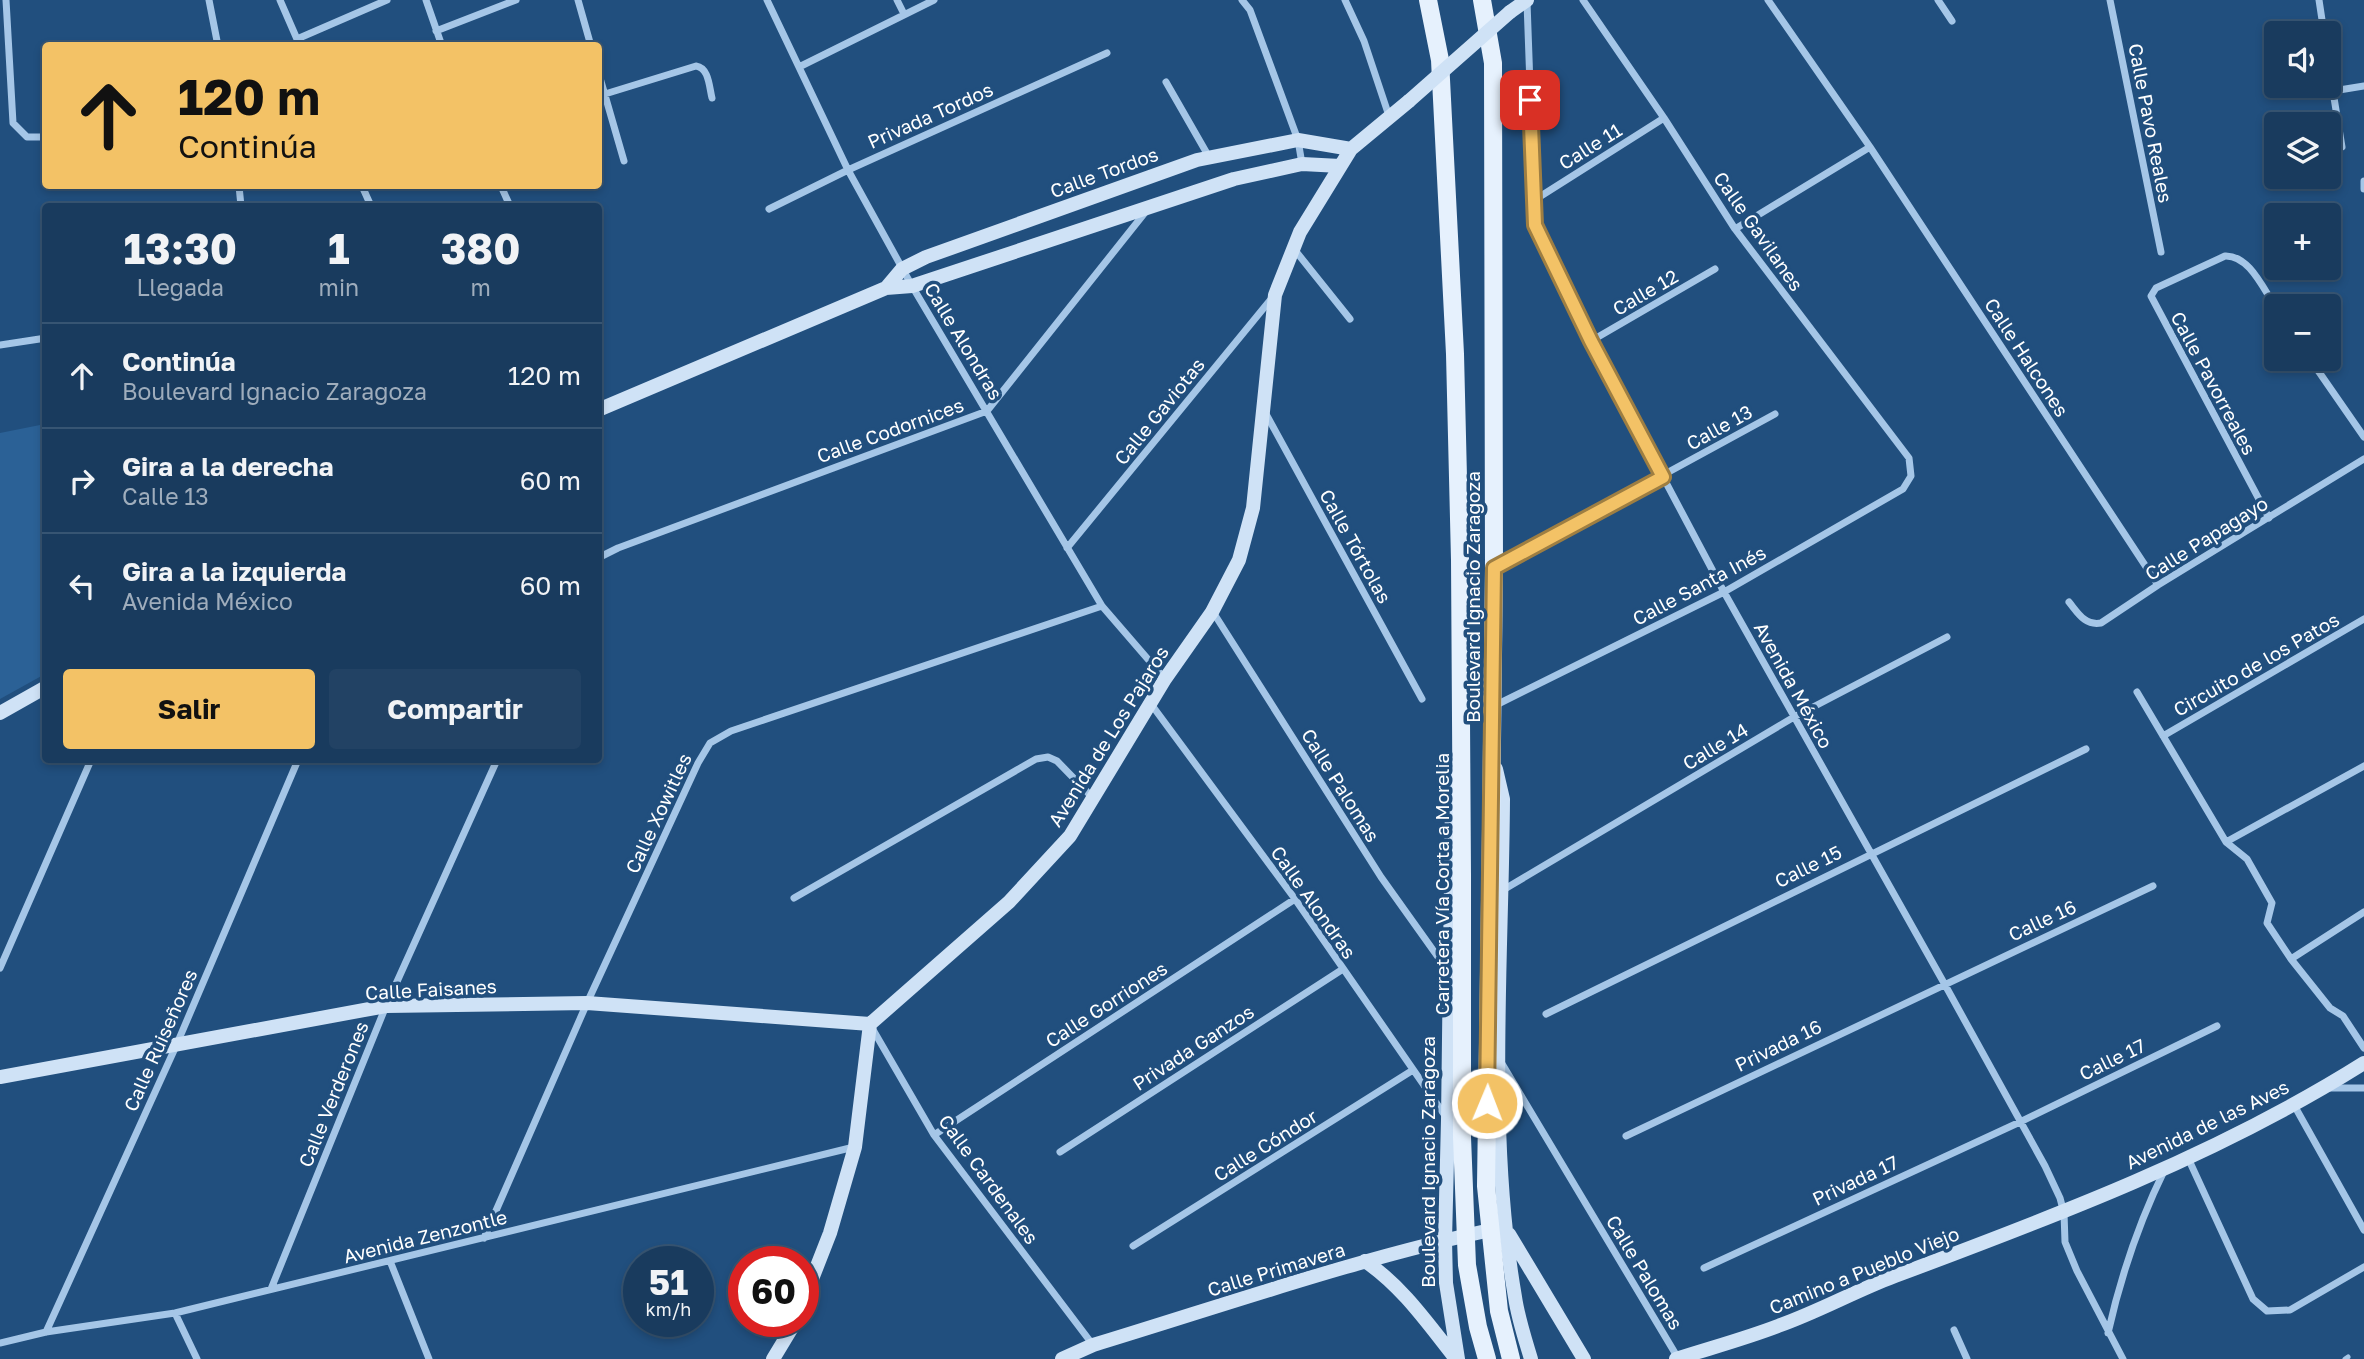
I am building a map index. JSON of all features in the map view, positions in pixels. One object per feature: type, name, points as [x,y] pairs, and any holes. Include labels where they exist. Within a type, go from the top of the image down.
[{"type":"main road","name":"Boulevard Ignacio Zaragoza","points":[[1428,0],[1440,60],[1455,354],[1461,743]]},
{"type":"main road","name":"Boulevard Ignacio Zaragoza","points":[[1482,0],[1493,63],[1492,750]]},
{"type":"main road","name":"Carretera Vía Corta a Morelia","points":[[1461,743],[1462,1137],[1467,1265],[1487,1359]]},
{"type":"main road","points":[[1492,750],[1486,1186],[1499,1311],[1511,1359]]},
{"type":"street","points":[[6,0],[13,123],[27,137],[42,137]]},
{"type":"street","points":[[209,0],[217,42]]},
{"type":"street","points":[[280,0],[298,42],[387,0]]},
{"type":"street","points":[[426,0],[440,42]]},
{"type":"street","points":[[436,31],[516,0]]},
{"type":"street","points":[[578,0],[590,42]]},
{"type":"street","name":"Calle Alondras","points":[[767,0],[848,170],[902,269],[1102,606],[1165,680]]},
{"type":"street","points":[[897,0],[904,14]]},
{"type":"street","points":[[799,67],[934,0]]},
{"type":"street","points":[[1242,0],[1250,10],[1298,140],[1303,164]]},
{"type":"street","points":[[1345,0],[1364,41],[1389,117]]},
{"type":"street","points":[[1262,408],[1275,295],[1300,232],[1351,149],[1527,0]]},
{"type":"street","name":"Avenida México","points":[[1527,0],[1532,201],[1535,225],[1591,341],[1724,592],[1944,983],[2058,1193],[2064,1213],[2065,1242],[2123,1359]]},
{"type":"street","name":"Calle Gavilanes","points":[[1583,0],[1664,118],[1735,229],[1909,458],[1911,477]]},
{"type":"street","name":"Calle Halcones","points":[[1768,0],[1870,147],[2158,585]]},
{"type":"street","points":[[1938,0],[1952,21]]},
{"type":"street","name":"Calle Pavo Reales","points":[[2110,0],[2161,252]]},
{"type":"street","points":[[2319,0],[2322,21]]},
{"type":"street","name":"Privada Tordos","points":[[769,209],[848,170],[1107,53]]},
{"type":"street","points":[[605,94],[696,66],[705,71],[712,98]]},
{"type":"street","points":[[1166,82],[1209,157]]},
{"type":"street","points":[[602,84],[624,161]]},
{"type":"street","points":[[2341,90],[2364,86]]},
{"type":"street","points":[[2334,98],[2342,147]]},
{"type":"street","name":"Calle 11","points":[[1532,201],[1664,118]]},
{"type":"street","name":"Calle Tordos","points":[[886,288],[902,269],[939,252],[1209,157],[1298,140],[1351,149]]},
{"type":"street","points":[[1735,229],[1870,147]]},
{"type":"street","name":"Calle Tordos","points":[[602,408],[886,288],[912,286],[1234,179],[1303,164],[1340,166]]},
{"type":"street","points":[[2364,181],[2364,189]]},
{"type":"street","name":"Calle Codornices","points":[[602,556],[987,411],[1150,206]]},
{"type":"street","points":[[1293,249],[1350,319]]},
{"type":"street","name":"Calle Pavorreales","points":[[2266,294],[2244,262],[2233,256],[2225,256],[2156,288],[2151,296],[2269,518]]},
{"type":"street","name":"Calle 12","points":[[1591,341],[1715,269]]},
{"type":"street","name":"Calle Gaviotas","points":[[1067,548],[1275,295]]},
{"type":"street","points":[[0,345],[42,339]]},
{"type":"street","points":[[2319,371],[2364,437]]},
{"type":"street","name":"Avenida de Los Pajaros","points":[[870,1024],[1009,902],[1070,836],[1165,680],[1212,612],[1239,560],[1253,508],[1262,408]]},
{"type":"street","name":"Calle Tórtolas","points":[[1262,408],[1422,699]]},
{"type":"street","name":"Calle 13","points":[[1494,568],[1775,414]]},
{"type":"street","name":"Calle Papagayo","points":[[2069,602],[2086,622],[2101,624],[2158,585],[2364,459]]},
{"type":"street","name":"Calle Santa Inés","points":[[1492,706],[1724,592],[1903,489],[1911,477]]},
{"type":"street","name":"Calle Xowitles","points":[[484,1237],[587,1003],[698,763],[710,743],[731,731],[1102,606]]},
{"type":"street","name":"Calle Palomas","points":[[1212,612],[1381,877],[1449,971]]},
{"type":"street","name":"Circuito de los Patos","points":[[2163,736],[2364,619]]},
{"type":"street","name":"Calle 14","points":[[1503,890],[1794,717],[1947,637]]},
{"type":"street","points":[[0,713],[42,689]]},
{"type":"street","name":"Circuito de los Patos","points":[[2137,692],[2226,842],[2247,859],[2272,903],[2267,923],[2291,959]]},
{"type":"street","name":"Calle Alondras","points":[[1151,704],[1295,899],[1448,1120]]},
{"type":"street","name":"Boulevard Ignacio Zaragoza","points":[[1457,1359],[1446,1283],[1445,1240],[1452,795],[1461,743]]},
{"type":"street","name":"Calle 15","points":[[1546,1014],[2086,748]]},
{"type":"street","name":"Boulevard Ignacio Zaragoza","points":[[1492,750],[1503,799],[1503,890],[1497,1057],[1504,1227],[1515,1300],[1531,1359]]},
{"type":"street","points":[[794,898],[1036,760],[1048,757],[1057,761],[1094,798]]},
{"type":"street","points":[[0,968],[90,763]]},
{"type":"street","name":"Calle Ruiseñores","points":[[46,1332],[176,1046],[297,763]]},
{"type":"street","name":"Calle Verderones","points":[[271,1289],[386,1006],[497,763]]},
{"type":"street","points":[[2226,842],[2364,765]]},
{"type":"street","name":"Calle 16","points":[[1944,983],[2152,886]]},
{"type":"street","name":"Calle Gorriones","points":[[934,1135],[1295,899]]},
{"type":"street","points":[[2364,912],[2291,959],[2330,1008],[2343,1016],[2364,1048]]},
{"type":"street","name":"Privada Ganzos","points":[[1060,1152],[1343,969]]},
{"type":"street","name":"Privada 16","points":[[1626,1136],[1944,983]]},
{"type":"street","name":"Calle Faisanes","points":[[0,1077],[386,1006],[587,1003],[870,1024]]},
{"type":"street","points":[[819,1261],[855,1147],[870,1024]]},
{"type":"street","name":"Calle Cardenales","points":[[870,1024],[934,1135],[1093,1345]]},
{"type":"street","name":"Calle 17","points":[[2020,1122],[2217,1026]]},
{"type":"street","name":"Calle Palomas","points":[[1497,1057],[1678,1359]]},
{"type":"street","name":"Avenida de las Aves","points":[[2064,1213],[2188,1158],[2294,1104],[2364,1063]]},
{"type":"street","name":"Calle Cóndor","points":[[1133,1246],[1413,1070]]},
{"type":"street","points":[[2325,1087],[2364,1088]]},
{"type":"street","points":[[2294,1104],[2364,1230]]},
{"type":"street","name":"Privada 17","points":[[1704,1268],[2020,1122]]},
{"type":"street","name":"Avenida Zenzontle","points":[[0,1343],[46,1332],[176,1313],[855,1147]]},
{"type":"street","points":[[2188,1158],[2253,1299],[2267,1311],[2290,1310],[2364,1267]]},
{"type":"street","points":[[2108,1333],[2137,1231],[2166,1167]]},
{"type":"street","name":"Camino a Pueblo Viejo","points":[[1678,1359],[1777,1326],[1871,1285],[2064,1213]]},
{"type":"street","points":[[1504,1227],[1584,1359]]},
{"type":"street","name":"Calle Primavera","points":[[1062,1359],[1093,1345],[1365,1261],[1504,1227]]},
{"type":"street","points":[[390,1261],[429,1359]]},
{"type":"street","points":[[1365,1261],[1385,1275],[1409,1300],[1457,1359]]},
{"type":"street","points":[[176,1313],[197,1359]]},
{"type":"street","points":[[1954,1330],[1966,1359]]},
{"type":"street","points":[[774,1359],[787,1337]]},
{"type":"shaded area","points":[[42,425],[42,676],[0,699],[0,433]]},
{"type":"route","points":[[1487,1103],[1494,568],[1663,477],[1591,341],[1535,225],[1530,100]]}]
